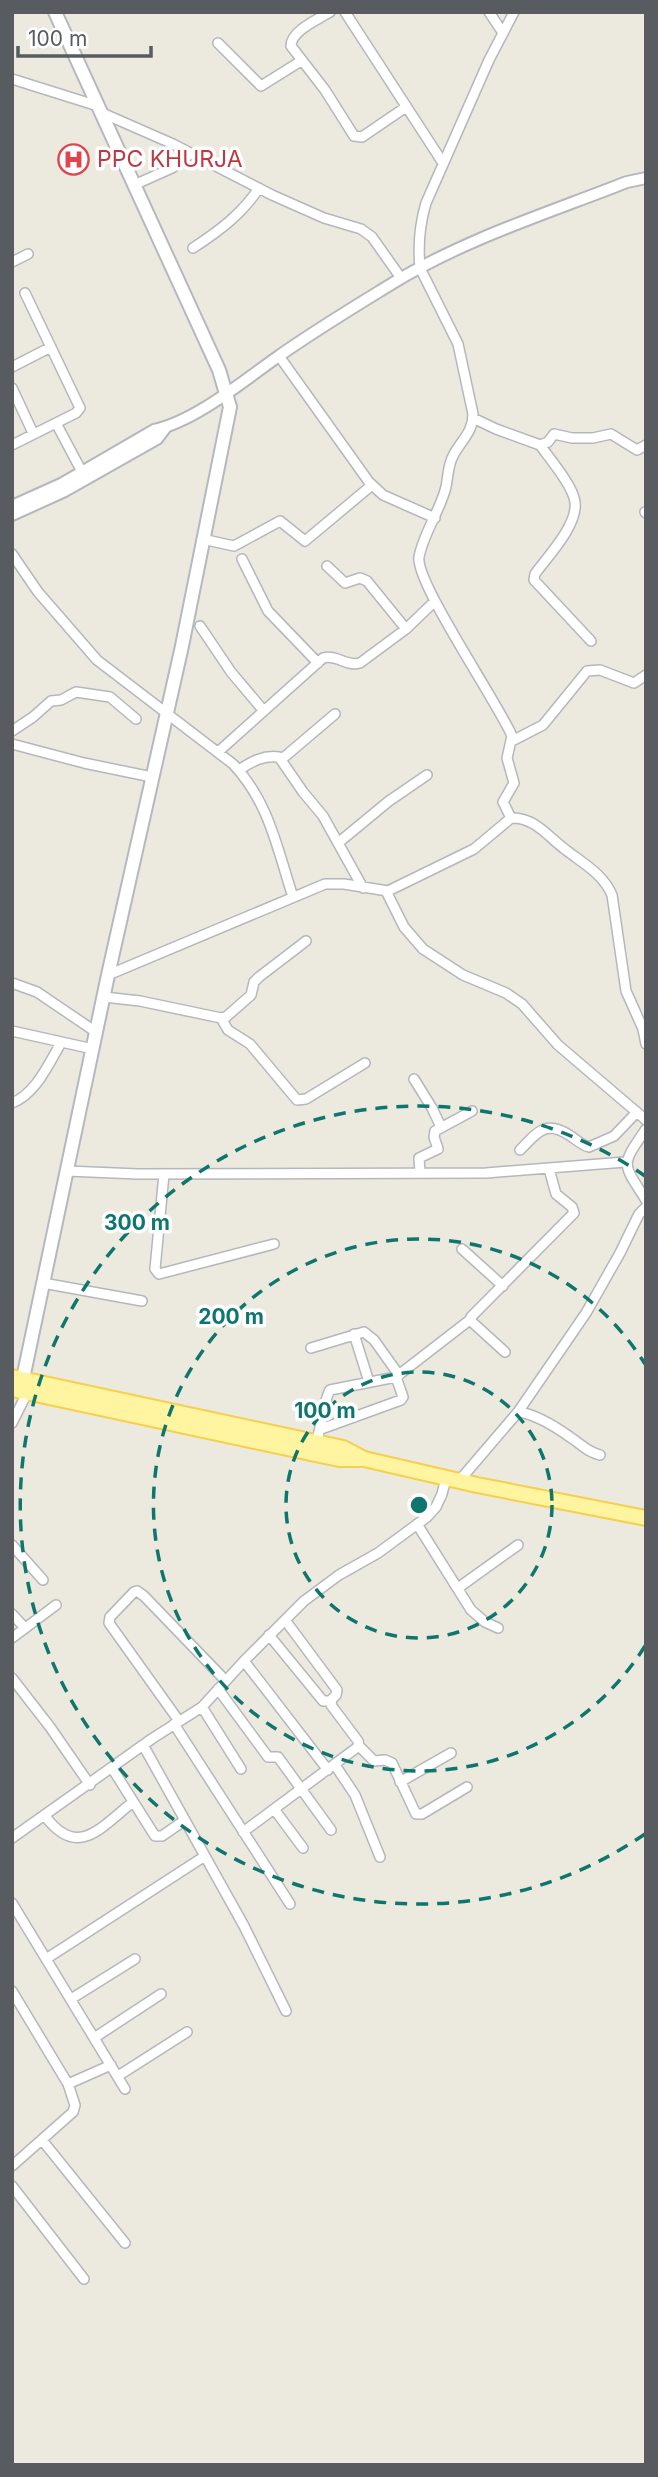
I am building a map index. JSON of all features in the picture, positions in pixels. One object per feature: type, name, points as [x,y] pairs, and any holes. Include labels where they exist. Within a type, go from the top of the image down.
[{"type":"main road","points":[[19,1386],[167,713],[230,407],[219,370],[55,12]]},
{"type":"main road","points":[[19,1386],[319,1436],[364,1459]]},
{"type":"main road","points":[[19,1386],[339,1459],[364,1459],[646,1518]]},
{"type":"street","points":[[330,12],[291,40],[290,47],[325,90],[355,138],[362,137],[406,107]]},
{"type":"street","points":[[345,12],[443,163]]},
{"type":"street","points":[[489,12],[503,33]]},
{"type":"street","points":[[511,818],[503,802],[511,792],[514,782],[507,758],[512,740],[508,727],[435,601],[419,561],[421,549],[442,501],[452,457],[469,433],[473,418],[458,344],[420,268],[423,213],[443,163],[514,12]]},
{"type":"street","points":[[218,43],[261,86],[301,61]]},
{"type":"street","points":[[12,79],[99,109],[324,218],[361,229],[372,237],[401,278]]},
{"type":"street","points":[[134,185],[172,168],[191,153]]},
{"type":"street","points":[[12,506],[82,472],[154,430],[166,427],[226,394],[279,356],[420,268],[465,245],[627,182],[646,178]]},
{"type":"street","points":[[193,248],[223,228],[259,188]]},
{"type":"street","points":[[12,262],[28,254]]},
{"type":"street","points":[[12,444],[76,414],[80,408],[25,293]]},
{"type":"street","points":[[12,367],[51,347]]},
{"type":"street","points":[[279,356],[372,485],[383,495],[436,518]]},
{"type":"street","points":[[12,388],[33,433]]},
{"type":"street","points":[[473,418],[540,445],[569,488],[576,505],[571,523],[535,574],[534,580],[591,642]]},
{"type":"street","points":[[56,422],[82,472]]},
{"type":"street","points":[[12,515],[77,485],[157,439],[166,427]]},
{"type":"street","points":[[540,445],[548,442],[554,434],[567,438],[593,438],[605,434],[618,437],[637,450],[646,445]]},
{"type":"street","points":[[202,539],[234,546],[280,521],[305,541],[372,485]]},
{"type":"street","points":[[12,554],[38,592],[97,660],[239,770],[258,794],[268,817],[293,897]]},
{"type":"street","points":[[242,559],[268,611],[318,663]]},
{"type":"street","points":[[327,566],[345,583],[360,578],[367,580],[405,629]]},
{"type":"street","points":[[218,752],[327,656],[349,664],[370,658],[435,601]]},
{"type":"street","points":[[200,626],[231,673],[263,710]]},
{"type":"street","points":[[512,740],[543,725],[587,670],[600,670],[634,683],[646,675]]},
{"type":"street","points":[[12,731],[51,701],[61,700],[76,692],[113,698],[136,719]]},
{"type":"street","points":[[282,760],[335,714]]},
{"type":"street","points":[[12,744],[152,777]]},
{"type":"street","points":[[239,770],[257,759],[274,756],[282,760],[323,816],[363,888]]},
{"type":"street","points":[[338,843],[389,801],[427,775]]},
{"type":"street","points":[[108,975],[293,897],[333,883],[386,891],[474,849],[511,818],[518,818],[536,825],[595,871],[608,885],[612,895],[626,991],[643,1029],[646,1044]]},
{"type":"street","points":[[386,891],[404,927],[423,949],[463,975],[506,993],[522,1004],[558,1045],[646,1120]]},
{"type":"street","points":[[104,997],[226,1017],[251,995],[258,977],[306,942]]},
{"type":"street","points":[[12,983],[37,992],[96,1032]]},
{"type":"street","points":[[221,1018],[228,1030],[250,1044],[297,1100],[306,1099],[365,1063]]},
{"type":"street","points":[[12,1031],[93,1049]]},
{"type":"street","points":[[12,1102],[22,1098],[41,1077],[61,1043]]},
{"type":"street","points":[[414,1079],[441,1127]]},
{"type":"street","points":[[420,1172],[419,1158],[439,1149],[434,1133],[472,1111]]},
{"type":"street","points":[[520,1150],[545,1128],[567,1133],[589,1147],[614,1136],[637,1112]]},
{"type":"street","points":[[646,1129],[625,1162],[626,1169],[643,1189],[646,1200]]},
{"type":"street","points":[[67,1171],[164,1174],[486,1173],[625,1162]]},
{"type":"street","points":[[319,1436],[328,1392],[398,1376],[471,1319],[573,1213],[572,1207],[556,1194],[549,1169]]},
{"type":"street","points":[[164,1174],[155,1269],[159,1274],[274,1244]]},
{"type":"street","points":[[12,1838],[202,1707],[269,1635],[322,1587],[379,1553],[436,1507],[452,1479],[518,1412],[586,1313],[639,1214],[646,1208]]},
{"type":"street","points":[[462,1249],[503,1286]]},
{"type":"street","points":[[43,1283],[142,1301]]},
{"type":"street","points":[[471,1319],[505,1352]]},
{"type":"street","points":[[311,1348],[365,1332],[398,1376],[403,1397],[319,1436]]},
{"type":"street","points":[[354,1334],[369,1382]]},
{"type":"street","points":[[12,1423],[19,1386]]},
{"type":"street","points":[[518,1412],[530,1415],[568,1435],[588,1451],[600,1455]]},
{"type":"street","points":[[417,1524],[477,1616],[498,1628]]},
{"type":"street","points":[[12,1545],[43,1580]]},
{"type":"street","points":[[458,1588],[519,1545]]},
{"type":"street","points":[[290,1904],[176,1723],[109,1623],[110,1617],[134,1592],[144,1596],[222,1684],[268,1756],[278,1757],[331,1830]]},
{"type":"street","points":[[12,1638],[56,1605]]},
{"type":"street","points":[[12,1614],[26,1628]]},
{"type":"street","points":[[285,1620],[337,1690],[331,1701]]},
{"type":"street","points":[[269,1635],[323,1701],[331,1701]]},
{"type":"street","points":[[244,1661],[355,1795],[380,1857]]},
{"type":"street","points":[[12,1678],[90,1784]]},
{"type":"street","points":[[331,1701],[359,1746],[374,1761],[389,1760],[414,1812],[419,1815],[467,1787]]},
{"type":"street","points":[[202,1707],[241,1769]]},
{"type":"street","points":[[148,1742],[185,1821],[286,2011]]},
{"type":"street","points":[[243,1832],[359,1746]]},
{"type":"street","points":[[400,1782],[451,1753]]},
{"type":"street","points":[[112,1768],[155,1836],[162,1836],[185,1821]]},
{"type":"street","points":[[45,1816],[61,1834],[80,1838],[96,1831],[133,1802]]},
{"type":"street","points":[[274,1809],[303,1849]]},
{"type":"street","points":[[46,1959],[205,1856]]},
{"type":"street","points":[[12,1903],[125,2089]]},
{"type":"street","points":[[71,1999],[135,1959]]},
{"type":"street","points":[[12,1991],[75,2099],[73,2112],[12,2166]]},
{"type":"street","points":[[94,2038],[161,1994]]},
{"type":"street","points":[[118,2076],[187,2032]]},
{"type":"street","points":[[68,2084],[111,2065]]},
{"type":"street","points":[[43,2140],[125,2243]]},
{"type":"street","points":[[12,2186],[84,2279]]},
{"type":"place","name":"PPC KHURJA","points":[[74,159]]}]
